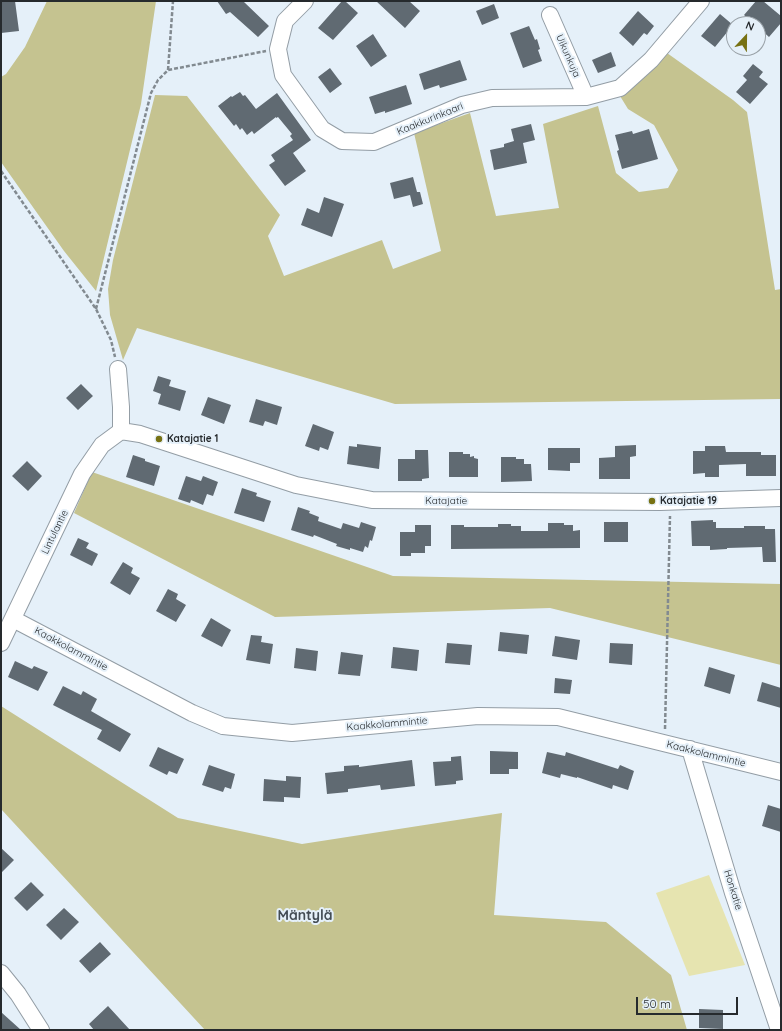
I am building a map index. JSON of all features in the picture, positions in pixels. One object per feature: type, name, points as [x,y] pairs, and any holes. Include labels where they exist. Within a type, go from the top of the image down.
[{"type":"street","name":"Kaakkurinkaari","points":[[304,1],[285,21],[278,49],[283,75],[322,129],[342,141],[374,142],[462,105],[492,98],[586,97],[620,88],[652,60],[701,1]]},
{"type":"street","name":"Uikunkuja","points":[[550,15],[586,97]]},
{"type":"street","points":[[118,370],[121,431]]},
{"type":"street","name":"Katajatie","points":[[121,431],[140,434],[296,485],[372,500],[671,502],[781,498]]},
{"type":"street","name":"Lintulantie","points":[[1,643],[82,474],[102,445],[121,431]]},
{"type":"street","name":"Kaakkolammintie","points":[[13,619],[192,713],[223,726],[292,733],[478,716],[558,717],[781,772]]},
{"type":"street","name":"Honkatie","points":[[690,749],[733,893],[779,1030]]},
{"type":"street","points":[[1,973],[18,994],[41,1030]]},
{"type":"path","points":[[168,70],[173,1]]},
{"type":"path","points":[[96,309],[151,93],[158,80],[168,70],[278,49]]},
{"type":"path","points":[[1,171],[96,309],[111,340],[118,370]]},
{"type":"path","points":[[664,744],[671,502]]},
{"type":"shaded area","points":[[47,1],[156,1],[141,104],[96,291],[64,251],[1,162],[1,77],[6,74],[25,47]]},
{"type":"shaded area","points":[[667,53],[733,100],[747,112],[775,290],[781,289],[781,399],[395,404],[137,328],[123,360],[110,315],[108,289],[113,260],[155,95],[187,96],[280,215],[268,236],[284,276],[382,240],[393,269],[441,251],[414,133],[470,113],[496,216],[559,208],[543,124],[598,106],[616,173],[639,192],[668,188],[678,170],[654,125],[628,109],[620,96]]},
{"type":"shaded area","points":[[92,472],[393,576],[781,584],[781,665],[550,608],[275,617],[74,513]]},
{"type":"shaded area","points":[[1,706],[178,818],[302,844],[502,813],[494,915],[606,922],[671,975],[687,1030],[205,1030],[1,809]]},
{"type":"shaded area","points":[[709,875],[745,965],[689,976],[656,893]]},
{"type":"building","points":[[1,1],[15,1],[19,31],[1,33]]},
{"type":"building","points":[[217,1],[246,1],[244,2],[269,26],[258,37],[230,12],[226,14]]},
{"type":"building","points":[[342,1],[345,1],[358,13],[333,40],[318,28]]},
{"type":"building","points":[[376,1],[409,1],[420,11],[405,28]]},
{"type":"building","points":[[756,1],[763,1],[781,16],[781,23],[769,37],[766,34],[766,16],[744,15]]},
{"type":"building","points":[[494,4],[499,18],[482,25],[476,11]]},
{"type":"building","points":[[638,11],[654,26],[647,35],[644,33],[633,46],[619,33]]},
{"type":"building","points":[[720,14],[726,19],[726,34],[715,47],[701,36]]},
{"type":"building","points":[[529,26],[535,40],[537,39],[540,49],[538,50],[542,61],[523,68],[510,33]]},
{"type":"building","points":[[373,34],[387,56],[371,67],[356,46]]},
{"type":"building","points":[[611,52],[616,66],[598,73],[592,60]]},
{"type":"building","points":[[460,60],[467,80],[440,88],[439,85],[424,90],[419,74]]},
{"type":"building","points":[[753,64],[763,72],[759,77],[768,84],[750,104],[736,92],[747,80],[743,76]]},
{"type":"building","points":[[330,68],[342,84],[330,93],[318,77]]},
{"type":"building","points":[[406,85],[412,104],[385,113],[385,111],[375,114],[369,97]]},
{"type":"building","points":[[240,92],[243,96],[245,95],[256,109],[277,93],[311,140],[293,153],[306,171],[285,186],[269,165],[275,161],[271,155],[293,140],[290,136],[292,134],[278,117],[254,134],[252,131],[247,135],[242,128],[240,130],[236,124],[234,126],[218,106],[231,96],[232,97]]},
{"type":"building","points":[[531,124],[535,140],[523,143],[527,163],[494,170],[490,150],[504,147],[504,144],[514,141],[511,129]]},
{"type":"building","points":[[649,129],[658,159],[622,169],[617,151],[619,150],[615,135],[632,131],[633,134]]},
{"type":"building","points":[[413,177],[417,192],[420,192],[423,204],[413,207],[410,195],[394,199],[390,183]]},
{"type":"building","points":[[324,197],[344,204],[332,237],[301,225],[307,208],[319,213]]},
{"type":"building","points":[[158,376],[171,380],[169,386],[186,391],[180,411],[158,404],[161,394],[153,391]]},
{"type":"building","points":[[81,384],[93,396],[78,410],[66,398]]},
{"type":"building","points":[[208,397],[231,405],[224,424],[201,415]]},
{"type":"building","points":[[256,399],[282,407],[277,425],[265,421],[263,426],[249,422]]},
{"type":"building","points":[[313,424],[334,432],[328,450],[320,447],[319,451],[305,446]]},
{"type":"building","points":[[357,444],[381,447],[379,469],[347,464],[349,446],[357,447]]},
{"type":"building","points":[[636,445],[636,456],[630,457],[630,479],[599,479],[599,458],[615,457],[615,446]]},
{"type":"building","points":[[705,446],[725,446],[726,452],[761,452],[761,455],[776,455],[776,476],[746,476],[746,464],[719,465],[719,477],[705,477],[705,473],[693,474],[693,451],[705,451]]},
{"type":"building","points":[[548,448],[580,448],[580,463],[570,463],[570,471],[548,470]]},
{"type":"building","points":[[415,450],[428,450],[429,478],[422,479],[422,481],[398,481],[398,459],[415,459]]},
{"type":"building","points":[[449,452],[463,452],[463,454],[470,454],[470,457],[474,456],[474,458],[478,459],[478,477],[449,477]]},
{"type":"building","points":[[133,455],[160,466],[154,486],[126,477]]},
{"type":"building","points":[[501,457],[516,457],[516,459],[524,459],[524,464],[531,464],[532,481],[501,482]]},
{"type":"building","points":[[27,461],[42,476],[28,491],[12,476]]},
{"type":"building","points":[[186,476],[201,481],[203,476],[218,482],[213,496],[207,494],[203,505],[191,500],[190,503],[178,499]]},
{"type":"building","points":[[242,488],[257,493],[256,496],[271,501],[264,522],[234,513]]},
{"type":"building","points":[[298,507],[310,511],[309,513],[319,517],[318,521],[341,529],[343,523],[359,528],[361,522],[376,527],[372,541],[370,540],[368,548],[365,546],[363,552],[336,546],[337,544],[314,535],[313,537],[291,530]]},
{"type":"building","points":[[713,520],[713,522],[716,522],[716,528],[765,526],[765,529],[775,529],[776,562],[763,562],[762,547],[710,550],[710,546],[692,546],[691,521]]},
{"type":"building","points":[[604,522],[628,522],[628,542],[604,542]]},
{"type":"building","points":[[548,523],[564,523],[564,525],[573,525],[573,531],[580,530],[580,548],[451,549],[451,525],[464,525],[464,527],[498,527],[498,524],[511,524],[511,526],[521,526],[521,531],[548,531]]},
{"type":"building","points":[[415,525],[431,525],[431,546],[425,546],[425,553],[411,553],[411,556],[400,556],[400,532],[415,532]]},
{"type":"building","points":[[78,538],[89,543],[86,548],[98,554],[92,566],[70,555]]},
{"type":"building","points":[[123,562],[133,568],[131,573],[140,578],[130,595],[110,583]]},
{"type":"building","points":[[168,589],[178,594],[176,599],[186,605],[176,622],[156,611]]},
{"type":"building","points":[[211,618],[231,630],[222,647],[201,636]]},
{"type":"building","points":[[500,632],[529,635],[527,654],[498,651]]},
{"type":"building","points":[[251,635],[262,636],[261,642],[273,644],[270,664],[246,660]]},
{"type":"building","points":[[555,636],[580,640],[577,660],[552,656]]},
{"type":"building","points":[[447,643],[472,645],[470,665],[445,663]]},
{"type":"building","points":[[610,643],[633,644],[632,665],[609,663]]},
{"type":"building","points":[[393,647],[419,650],[417,671],[391,668]]},
{"type":"building","points":[[296,648],[318,651],[316,671],[294,668]]},
{"type":"building","points":[[341,652],[363,655],[360,676],[338,674]]},
{"type":"building","points":[[15,661],[32,669],[34,666],[48,672],[38,691],[8,677]]},
{"type":"building","points":[[709,667],[735,675],[730,694],[704,686]]},
{"type":"building","points":[[555,678],[572,680],[570,694],[554,693]]},
{"type":"building","points":[[762,682],[781,688],[781,708],[757,701]]},
{"type":"building","points":[[63,686],[81,695],[83,691],[97,699],[91,711],[131,734],[120,752],[97,739],[102,730],[53,705]]},
{"type":"building","points":[[158,747],[184,759],[177,774],[169,771],[167,775],[149,766]]},
{"type":"building","points":[[490,751],[518,752],[518,769],[509,769],[509,774],[490,774]]},
{"type":"building","points":[[547,752],[565,756],[566,752],[618,769],[620,765],[634,771],[628,790],[613,785],[612,789],[577,777],[561,774],[560,778],[542,773]]},
{"type":"building","points":[[461,756],[463,780],[456,781],[456,784],[435,786],[433,762],[451,761],[451,757]]},
{"type":"building","points":[[412,760],[415,786],[381,790],[380,785],[348,789],[348,792],[327,794],[325,773],[344,771],[344,766],[359,765],[359,767]]},
{"type":"building","points":[[209,765],[235,774],[231,789],[225,787],[223,792],[202,785]]},
{"type":"building","points":[[286,776],[301,777],[300,798],[284,797],[284,802],[263,801],[264,779],[286,781]]},
{"type":"building","points":[[768,805],[781,809],[781,832],[762,826]]},
{"type":"building","points":[[1,848],[14,860],[1,873]]},
{"type":"building","points":[[31,882],[44,895],[27,911],[14,898]]},
{"type":"building","points":[[64,908],[79,922],[61,940],[46,925]]},
{"type":"building","points":[[100,942],[111,954],[90,973],[79,961]]},
{"type":"building","points":[[108,1006],[130,1030],[94,1030],[89,1024]]},
{"type":"building","points":[[699,1009],[723,1010],[723,1029],[699,1028]]},
{"type":"building","points":[[1,1012],[21,1030],[1,1030]]},
{"type":"place","name":"Katajatie 1","points":[[159,439]]},
{"type":"place","name":"Katajatie 19","points":[[652,501]]},
{"type":"district","name":"Mäntylä","points":[[305,916]]}]
